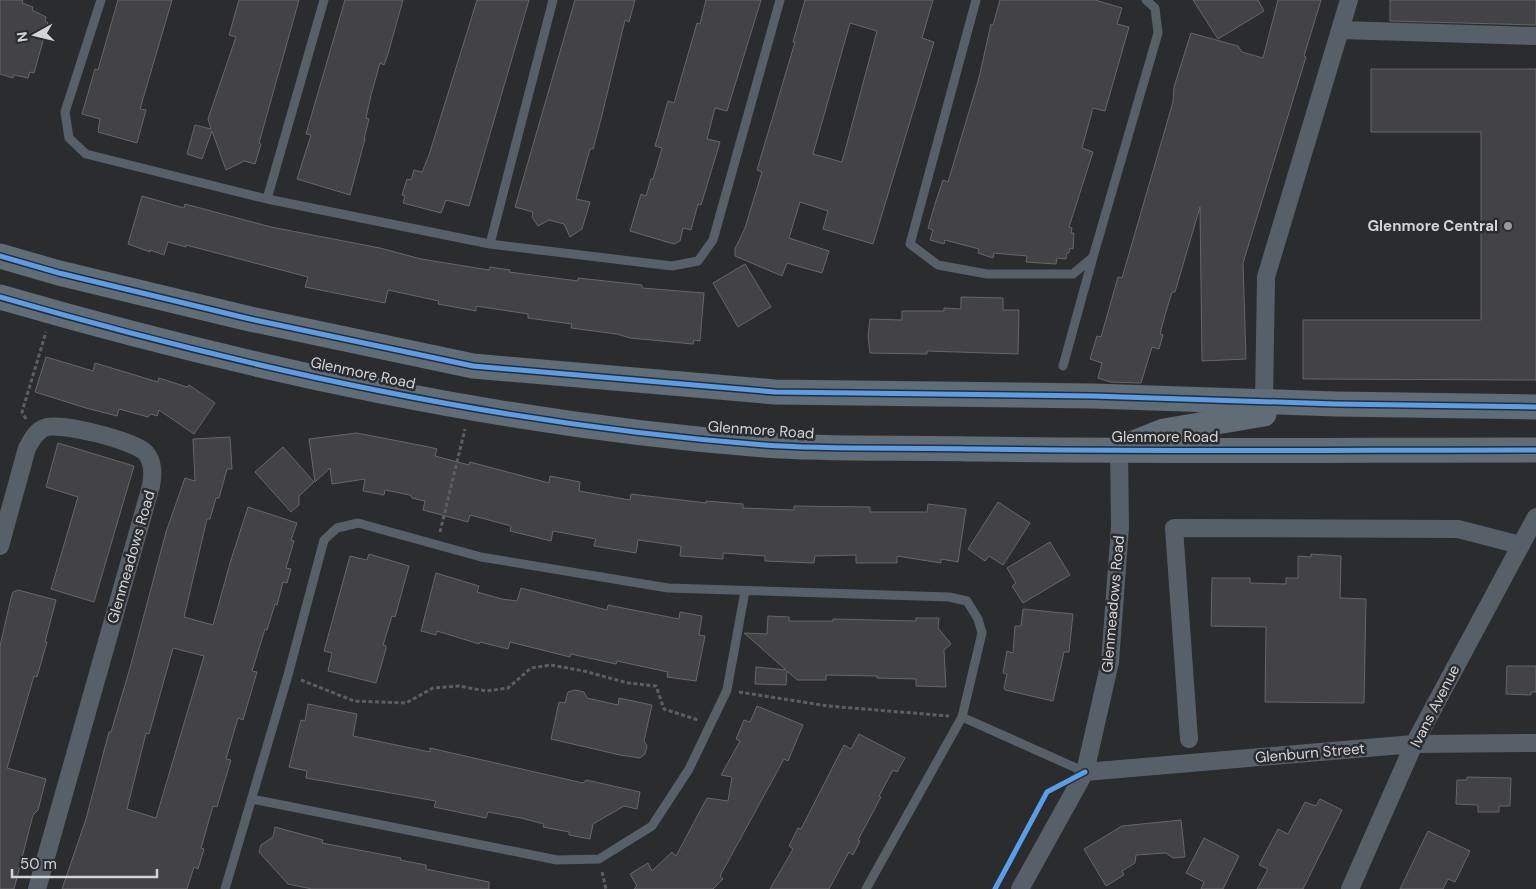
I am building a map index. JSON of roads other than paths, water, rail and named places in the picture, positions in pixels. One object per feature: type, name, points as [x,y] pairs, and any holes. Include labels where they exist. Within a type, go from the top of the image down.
[{"type":"main road","name":"Glenmore Road","points":[[0,256],[59,273],[250,319],[473,366],[775,392],[1093,396],[1336,404],[1536,407]]},
{"type":"main road","name":"Glenmore Road","points":[[0,297],[246,361],[470,408],[652,434],[768,445],[1119,449],[1536,450]]},
{"type":"main road","points":[[1119,449],[1164,431],[1227,419],[1336,404]]},
{"type":"street","points":[[1264,402],[1266,277],[1349,0]]},
{"type":"street","points":[[1341,30],[1536,36]]},
{"type":"street","name":"Glenmeadows Road","points":[[0,546],[27,448],[36,434],[45,427],[60,426],[134,445],[146,454],[154,471],[37,889]]},
{"type":"street","name":"Glenmeadows Road","points":[[1020,889],[1084,772],[1110,662],[1120,527],[1119,449]]},
{"type":"street","name":"Ivans Avenue","points":[[1350,889],[1414,744],[1532,523]]},
{"type":"street","points":[[1189,739],[1174,528],[1458,530],[1520,545]]},
{"type":"street","name":"Glenburn Street","points":[[1084,772],[1414,744],[1536,743]]},
{"type":"lane","points":[[100,0],[65,112],[68,138],[86,154],[267,199],[490,244],[672,266],[698,260],[713,240],[780,0]]},
{"type":"lane","points":[[267,199],[324,0]]},
{"type":"lane","points":[[490,244],[553,0]]},
{"type":"lane","points":[[976,0],[910,244],[938,265],[987,274],[1073,274],[1093,257]]},
{"type":"lane","points":[[1063,366],[1158,32],[1155,8],[1146,0]]},
{"type":"lane","points":[[225,889],[288,675],[324,540],[338,528],[358,523],[481,557],[668,588],[949,597],[967,601],[978,619],[982,633],[962,717],[866,889]]},
{"type":"lane","points":[[252,799],[557,860],[600,859],[652,826],[689,769],[727,690],[745,591]]},
{"type":"lane","points":[[962,717],[1084,772]]},
{"type":"place","name":"Glenmore Central","points":[[1508,226]]}]
